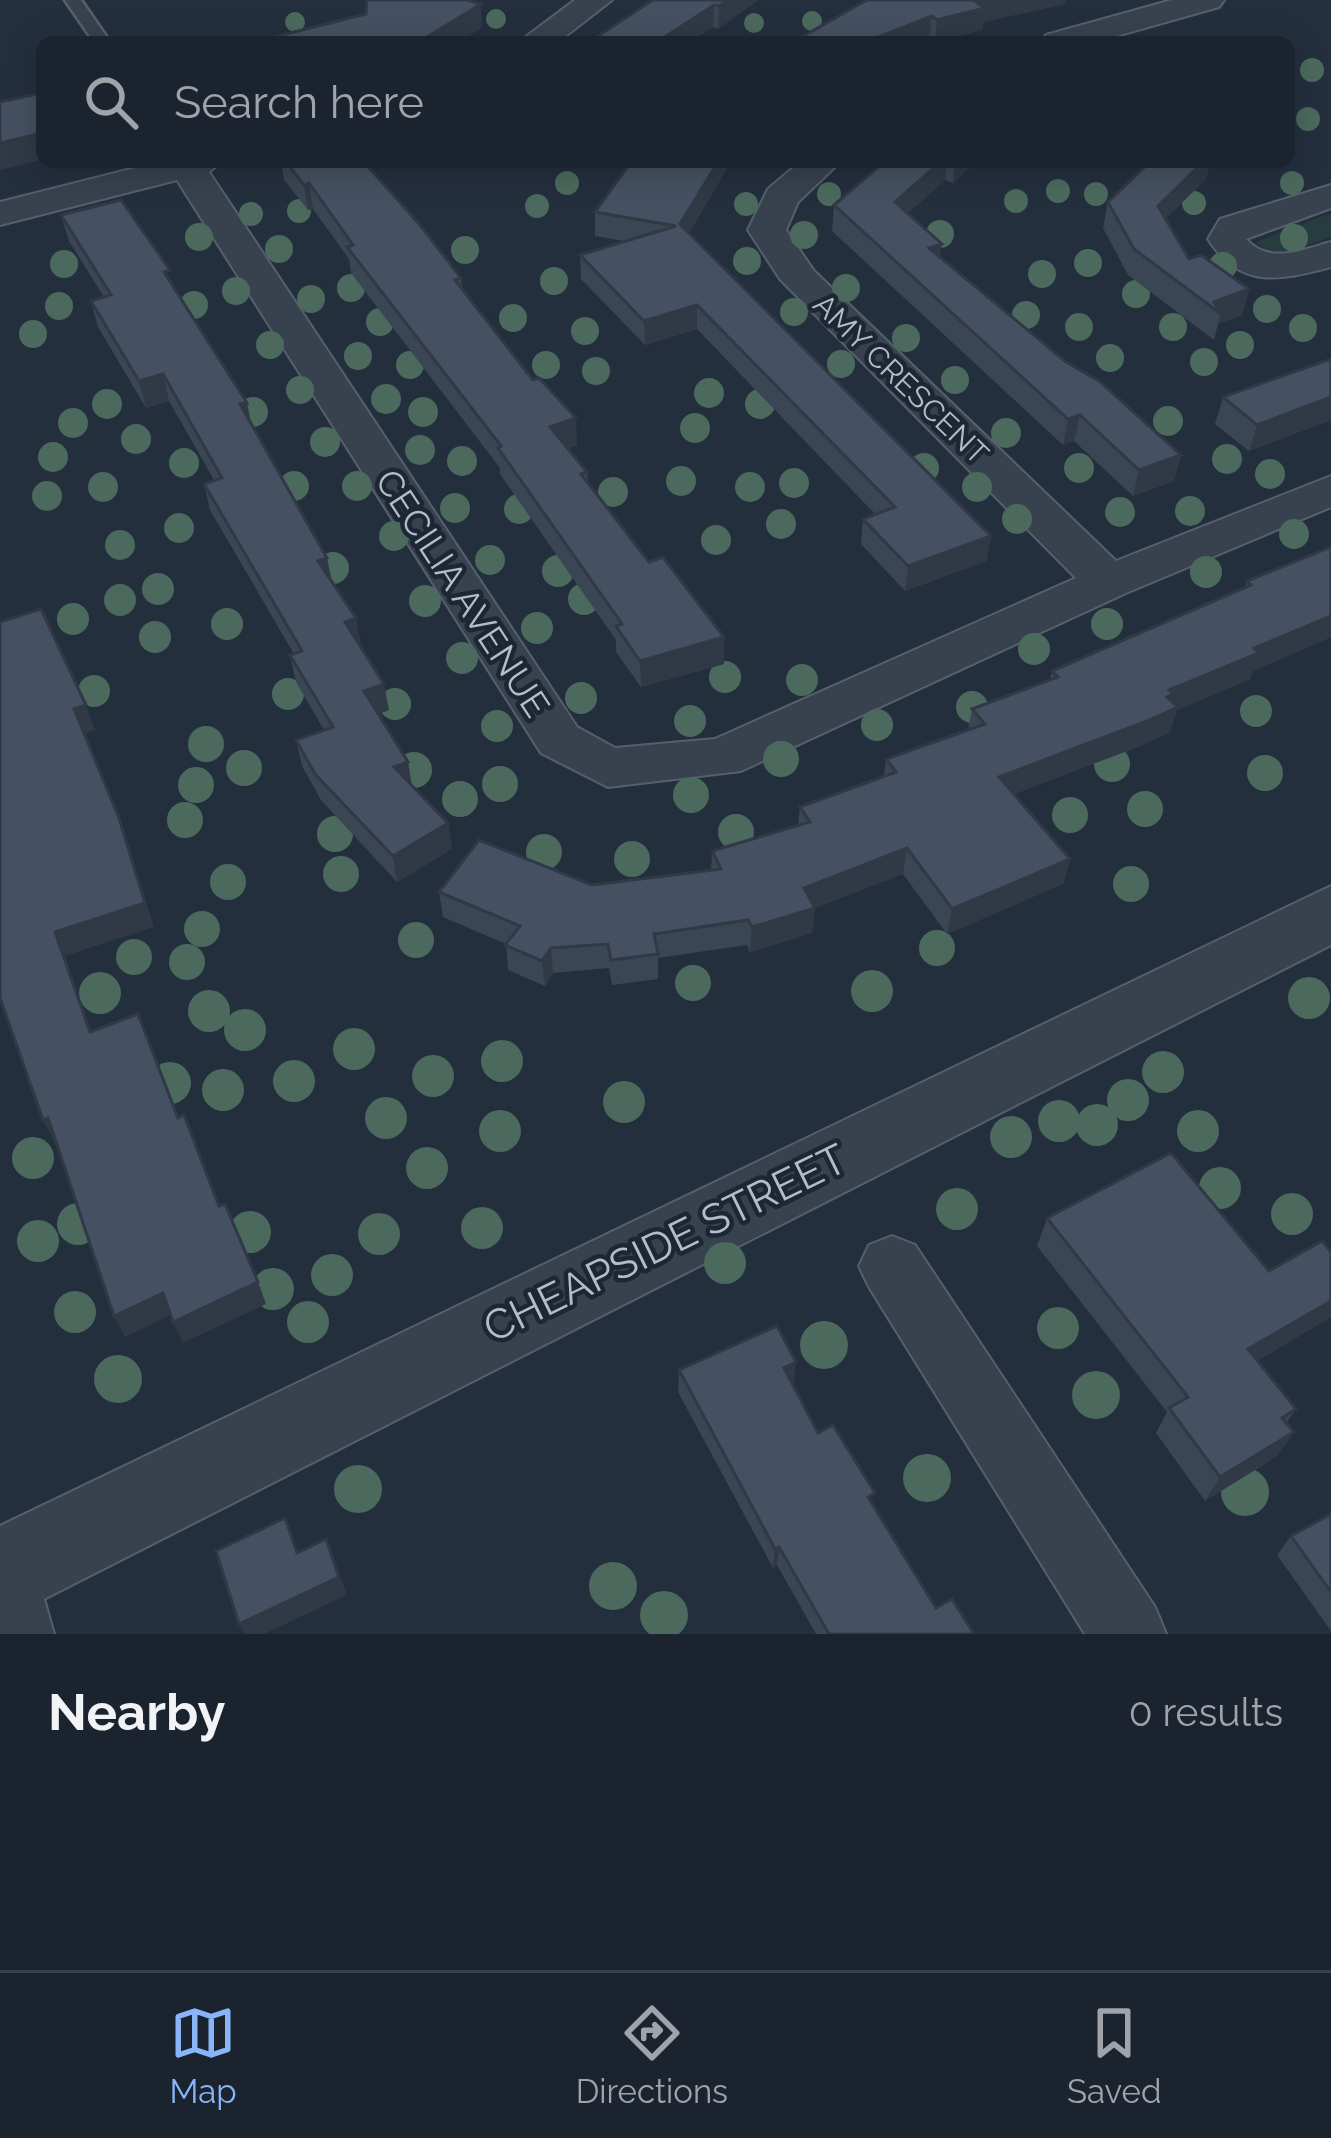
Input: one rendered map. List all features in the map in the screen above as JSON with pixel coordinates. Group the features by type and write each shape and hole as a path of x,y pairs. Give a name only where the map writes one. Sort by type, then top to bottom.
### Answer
{"street":[{"path":"545,36 596,0"},
{"path":"1079,36 1208,0"},
{"path":"0,214 176,168"},
{"name":"CECILIA AVENUE","path":"194,168 559,740 608,768 722,757 1109,582 1331,490"},
{"name":"AMY CRESCENT","path":"816,168 782,197 767,230 800,279 1109,582"},
{"path":"1331,196 1234,227 1227,238 1245,258 1270,268 1331,254"},
{"name":"CHEAPSIDE STREET","path":"0,1573 1331,913"},
{"path":"892,1266 1128,1634"},
{"path":"0,1603 8,1634"}],"lane":[{"path":"73,0 97,36"}],"green space":[{"path":"1331,213 1331,237 1282,252 1256,242"}],"building":[{"path":"367,0 481,4 429,36 278,36 366,14"},
{"path":"653,0 728,0 666,36 598,36"},
{"path":"867,0 985,0 976,2 985,8 937,20 932,16 881,36 804,36"},
{"path":"36,94 36,134 0,143 0,102"},
{"path":"291,168 369,168 461,278 455,280 533,380 539,378 576,418 550,427 587,472 581,474 649,562 663,557 724,637 640,661 616,626 622,624 498,448 501,446 347,247 353,245 309,183 304,185"},
{"path":"627,168 714,168 680,224 991,536 908,566 863,519 895,507 697,305 644,321 580,255 676,226 595,212"},
{"path":"877,168 933,168 895,202 942,244 929,248 1066,362 1099,381 1181,455 1139,470 1080,415 1068,419 834,205"},
{"path":"1144,168 1197,168 1158,206 1189,259 1201,255 1249,289 1214,302 1221,314 1134,249 1108,202"},
{"path":"121,200 170,270 164,272 247,403 240,404 327,558 318,561 356,618 345,622 384,684 364,691 408,762 394,767 448,823 393,856 315,774 296,740 333,727 290,655 302,651 204,484 222,478 163,374 139,381 91,301 111,295 61,215"},
{"path":"1331,359 1331,397 1257,425 1223,397"},
{"path":"1331,547 1331,616 1254,648 1259,653 1169,690 1173,694 1167,697 1178,707 999,777 1070,859 952,909 907,848 804,888 815,908 752,927 748,920 654,934 658,954 611,960 608,944 551,948 542,961 505,945 520,926 439,892 479,840 592,885 721,869 712,851 810,822 800,807 896,772 886,759 985,724 972,709 1058,677 1052,671"},
{"path":"41,609 86,705 74,709 119,818 145,903 55,932 90,1032 138,1014 178,1118 184,1115 219,1206 225,1204 258,1282 173,1322 163,1293 114,1316 48,1118 43,1120 0,998 0,622"},
{"path":"1171,1153 1269,1271 1322,1241 1331,1252 1331,1301 1248,1349 1296,1409 1282,1418 1294,1432 1220,1477 1169,1408 1188,1397 1047,1218"},
{"path":"777,1326 796,1362 784,1368 818,1433 833,1425 875,1493 868,1497 936,1608 952,1599 974,1634 829,1634 779,1547 775,1549 679,1370"},
{"path":"1331,1514 1331,1592 1291,1536"},
{"path":"285,1518 297,1553 326,1539 339,1577 239,1624 216,1551"}]}
